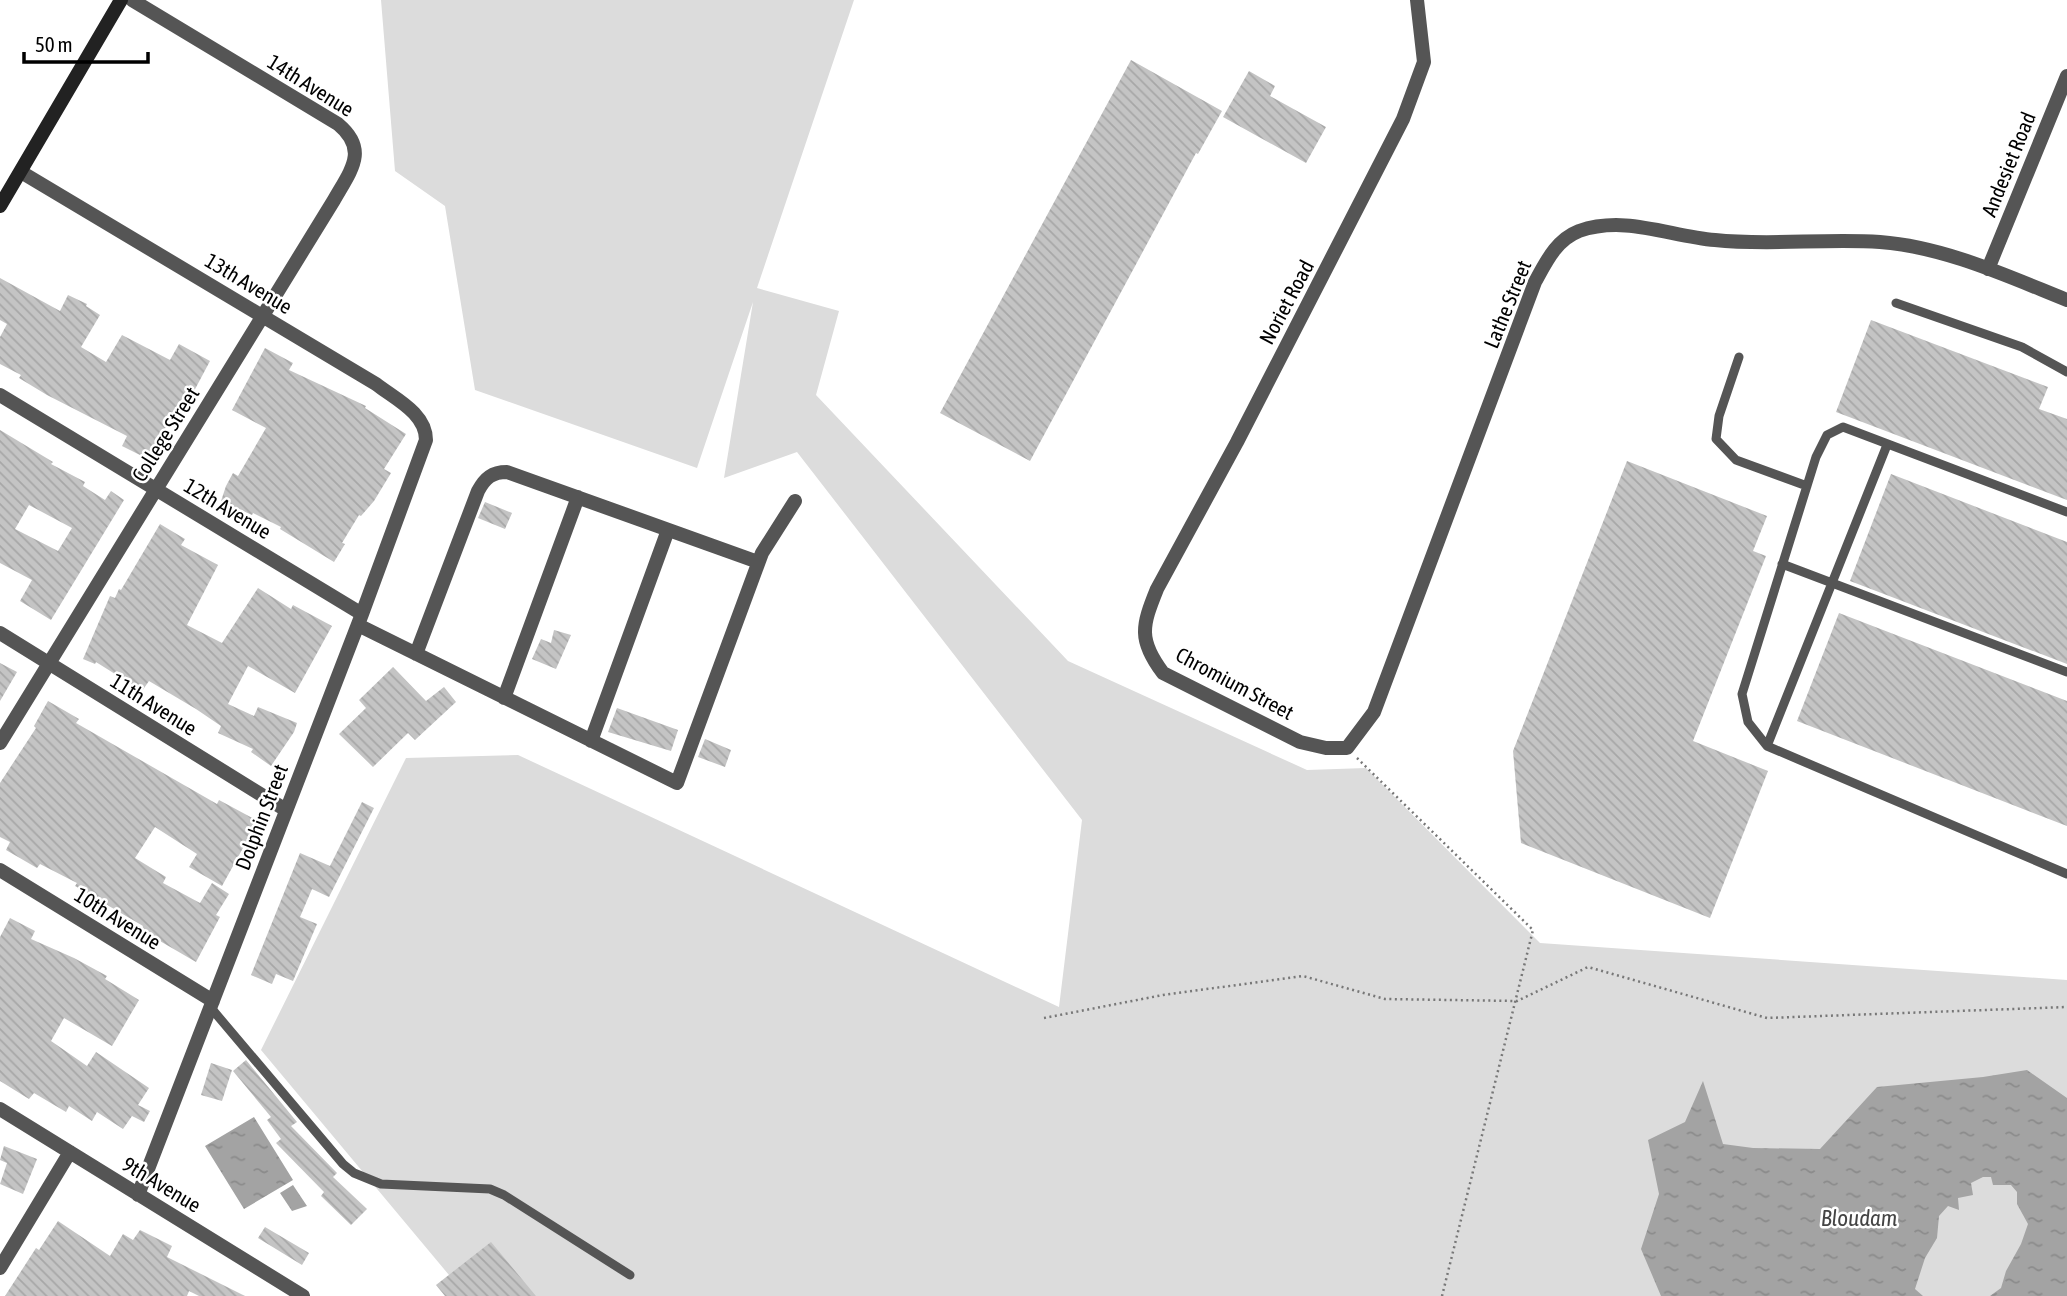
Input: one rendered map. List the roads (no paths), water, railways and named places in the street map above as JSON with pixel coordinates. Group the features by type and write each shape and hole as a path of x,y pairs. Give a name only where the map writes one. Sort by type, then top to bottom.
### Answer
{"main road":[{"path":"0,206 121,0"}],"street":[{"name":"14th Avenue","path":"132,0 338,124 356,144"},
{"name":"Noriet Road","path":"1147,613 1157,589 1243,430 1403,120 1424,62 1416,0"},
{"name":"Andesiet Road","path":"1988,269 2067,76"},
{"name":"College Street","path":"0,743 346,178 356,144"},
{"name":"13th Avenue","path":"21,172 376,384 413,412 425,426 426,440 421,452"},
{"name":"Lathe Street","path":"1347,748 1374,712 1535,282 1549,256 1559,244 1575,233 1598,225 1622,224 1716,240 1882,242 1919,247 1988,269 2067,300"},
{"name":"12th Avenue","path":"0,395 156,489 416,654 677,783 758,562"},
{"name":"Dolphin Street","path":"138,1195 360,619 421,452"},
{"path":"416,654 483,482 498,472 507,472 758,562 795,501"},
{"path":"504,698 578,497"},
{"path":"591,741 668,530"},
{"name":"Chromium Street","path":"1147,613 1144,639 1151,656 1163,673 1300,741 1326,748 1347,748"},
{"name":"11th Avenue","path":"0,634 286,810"},
{"name":"10th Avenue","path":"0,870 212,1004"},
{"name":"9th Avenue","path":"0,1109 303,1296"},
{"path":"0,1268 70,1152"}],"lane":[{"path":"1896,303 2022,347 2067,372"},
{"path":"1740,357 1719,416 1716,439 1736,460 1807,486"},
{"path":"2067,512 1887,446 1843,427 1828,435 1816,457 1742,694 1748,722 1768,746 2067,874"},
{"path":"1768,746 1887,446"},
{"path":"1782,564 2067,672"},
{"path":"212,1004 343,1164 354,1173 381,1184 490,1189 504,1195 630,1275"}],"water":[{"name":"Bloudam","path":"2027,1070 2067,1098 2067,1296 1990,1296 2001,1288 2028,1224 2017,1204 2017,1192 2011,1185 1993,1185 1991,1177 1983,1177 1971,1183 1973,1195 1958,1198 1959,1210 1948,1206 1939,1216 1937,1238 1925,1258 1915,1289 1923,1296 1661,1296 1641,1249 1659,1194 1648,1140 1685,1122 1703,1081 1723,1144 1753,1148 1820,1149 1877,1087"},
{"path":"254,1117 293,1180 244,1209 205,1146"},
{"path":"293,1185 307,1206 292,1211 280,1193"}]}
